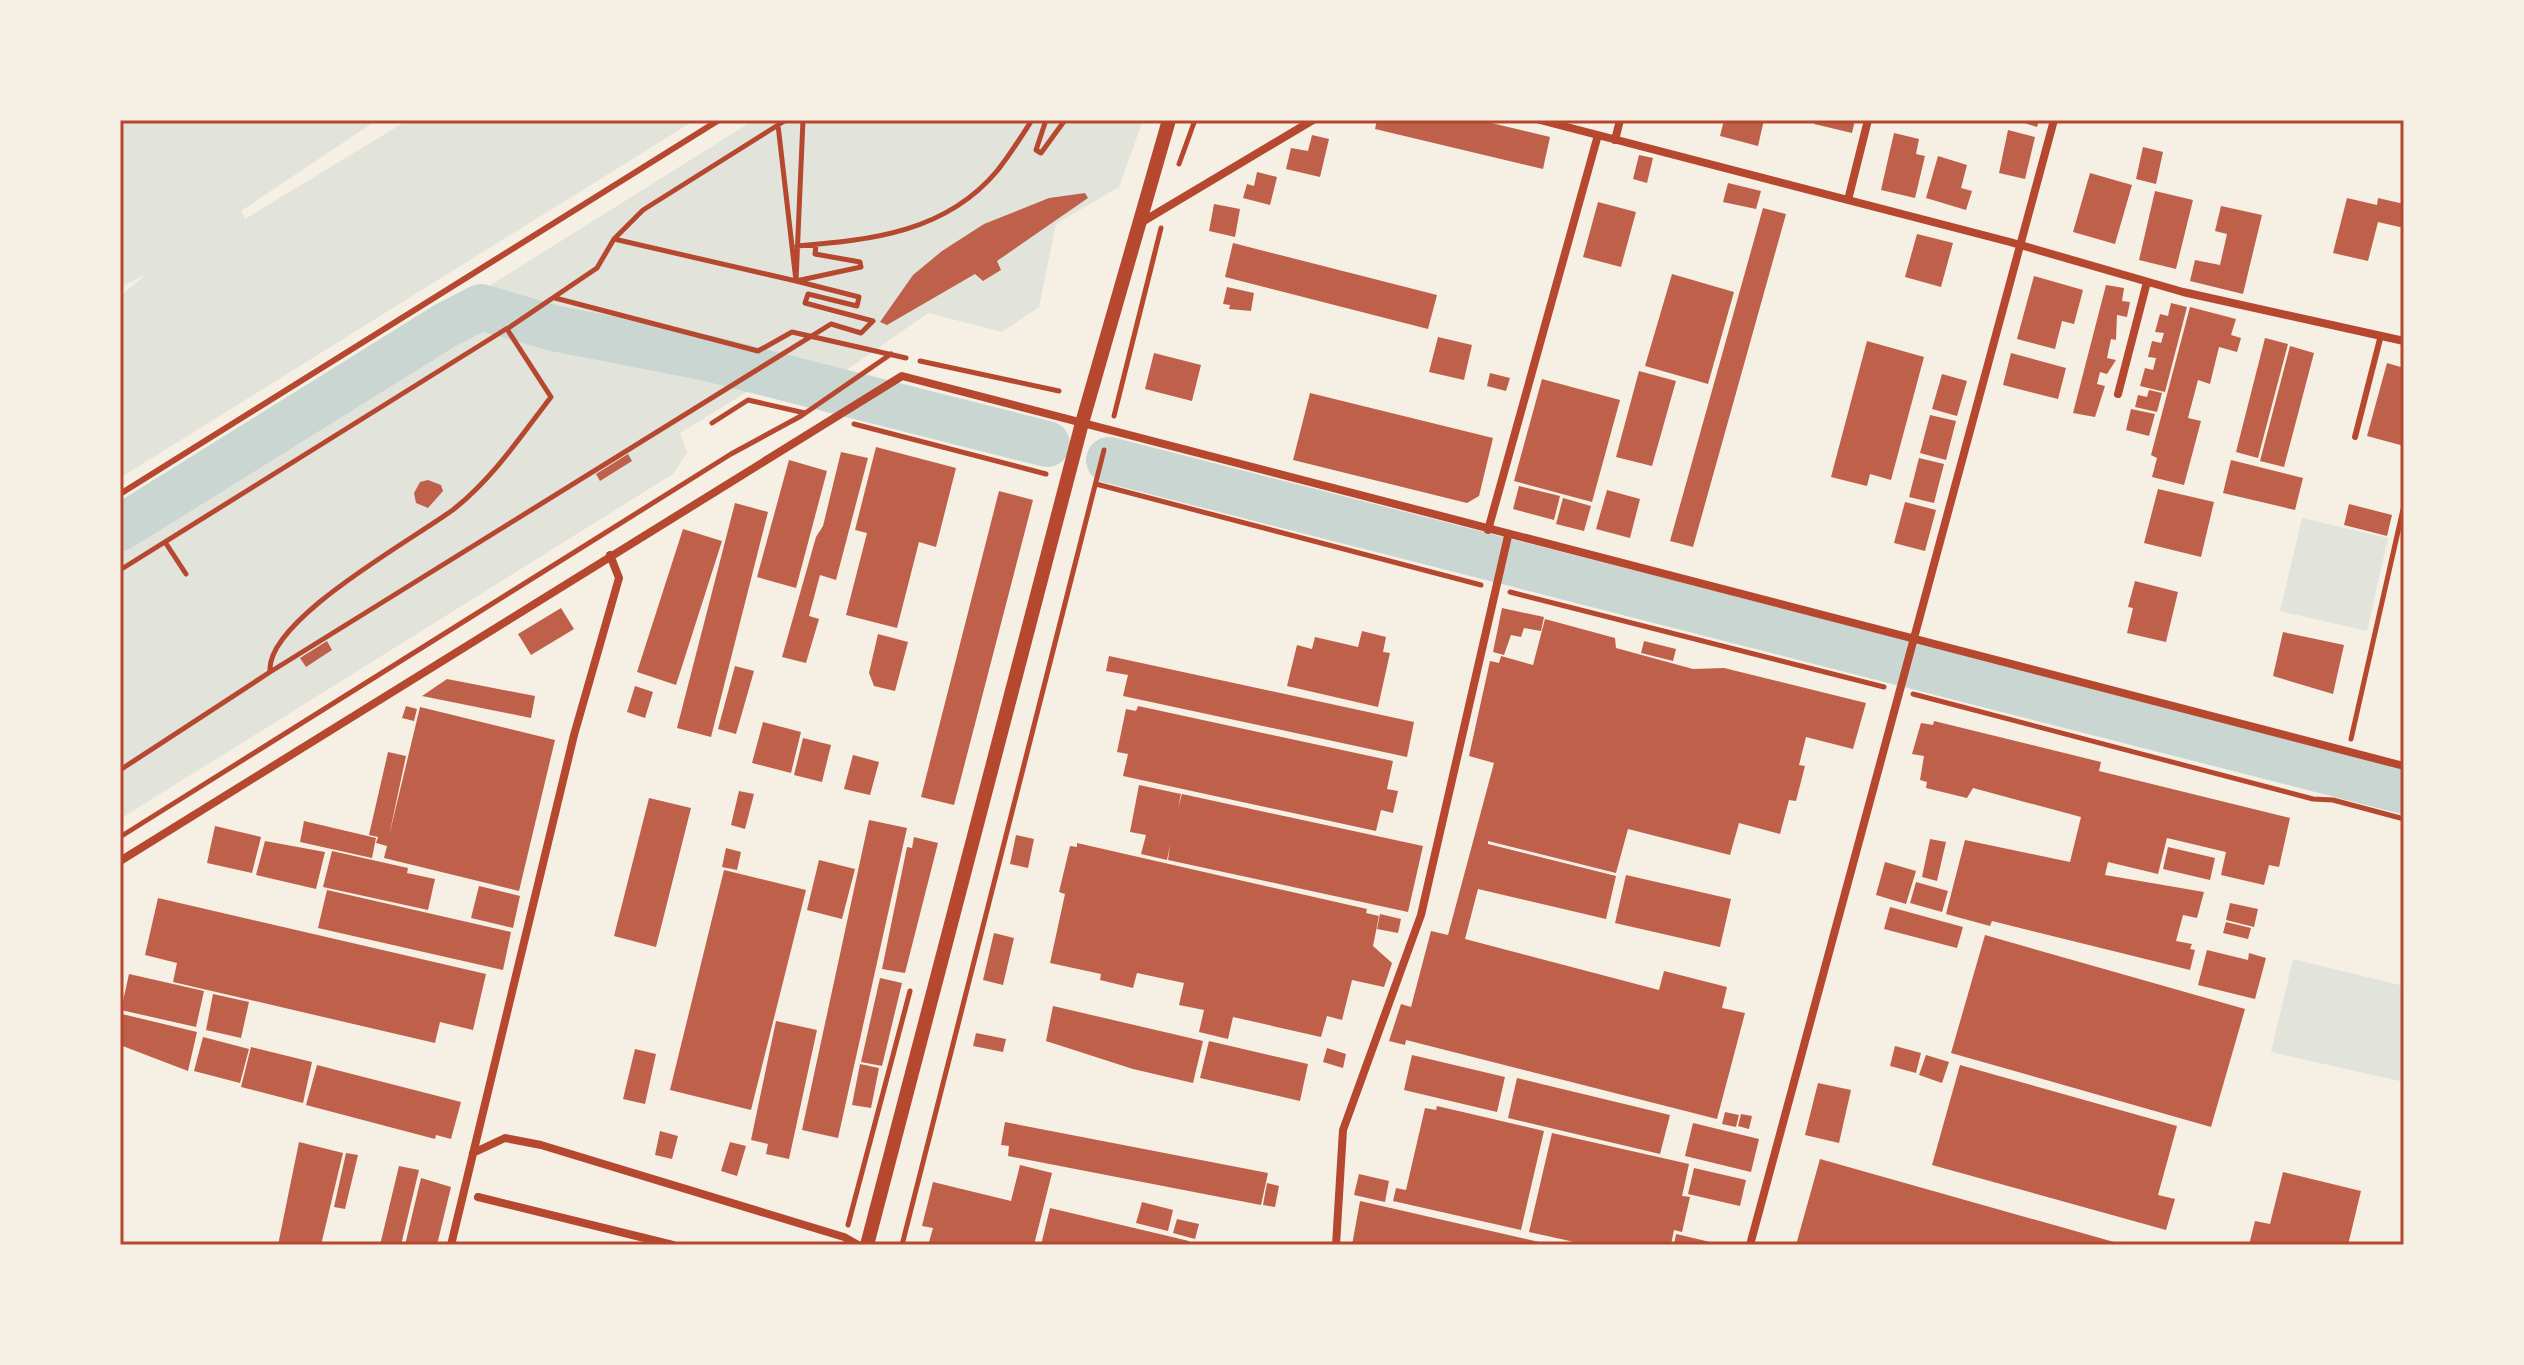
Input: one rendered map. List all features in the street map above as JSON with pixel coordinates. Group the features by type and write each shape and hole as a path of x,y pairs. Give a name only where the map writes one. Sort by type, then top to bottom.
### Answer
{"street":[{"path":"867,1245 1082,423 1136,225 1169,120"},
{"path":"1136,225 1313,120"},
{"path":"1540,120 2147,282 2404,341"},
{"path":"1615,140 1620,120"},
{"path":"1848,200 1868,120"},
{"path":"1750,1245 2054,120"},
{"path":"1488,530 1598,135"},
{"path":"2118,394 2147,282"},
{"path":"120,861 831,417 902,376 1508,536 2404,766"},
{"path":"1336,1245 1343,1130 1421,915 1508,536"},
{"path":"451,1245 574,735 619,578 610,555"},
{"path":"473,1153 505,1138 541,1145 844,1237 858,1245"},
{"path":"478,1197 673,1245"}],"lane":[{"path":"120,494 719,120"},
{"path":"2355,437 2381,335"}],"path":[{"path":"120,570 544,305 597,268 614,239 643,210 786,120"},
{"path":"796,281 803,120"},
{"path":"797,246 897,234 933,221 964,201 997,172 1032,120"},
{"path":"1046,120 1036,150 1041,153 1065,120"},
{"path":"1176,173 1195,120"},
{"path":"778,125 796,281"},
{"path":"1114,416 1167,207"},
{"path":"120,770 270,672 831,324 861,333 873,321 805,303 808,294 857,306 859,297 614,239"},
{"path":"796,281 861,267 860,262 815,254 816,245"},
{"path":"554,298 758,351 792,332 1059,391"},
{"path":"270,672 269,658 287,630 384,553 454,508 495,470 551,397 509,327"},
{"path":"120,837 731,454 805,413 891,354"},
{"path":"712,423 748,400 831,417 1046,474"},
{"path":"902,1245 1104,450"},
{"path":"1096,484 1901,689 2313,799 2333,800 2404,819"},
{"path":"2348,752 2404,505"},
{"path":"165,542 186,574"}],"shaded area":[{"path":"120,120 377,120 241,211 245,219 408,120 695,120 120,478 120,296 147,274 120,287"},
{"path":"754,120 1143,120 1119,187 1056,224 1039,307 1002,332 928,313 838,376 796,399 750,390 680,433 687,453 673,474 120,819 120,525 475,295"},
{"path":"2302,518 2388,538 2367,631 2280,611"},
{"path":"2293,959 2404,986 2404,1082 2271,1052"}],"building":[{"path":"1377,120 1479,120 1550,137 1543,169 1375,129"},
{"path":"1724,120 1764,120 1758,146 1720,136"},
{"path":"1815,120 1855,120 1852,133 1814,124"},
{"path":"2014,120 2039,120 2037,127"},
{"path":"2008,130 2035,137 2025,179 1999,173"},
{"path":"1894,133 1919,139 1916,154 1925,156 1915,198 1881,190"},
{"path":"1312,135 1329,139 1320,177 1286,169 1291,148 1308,151"},
{"path":"2143,147 2163,152 2156,184 2136,179"},
{"path":"1639,155 1653,158 1647,183 1633,179"},
{"path":"1938,156 1967,165 1961,188 1972,191 1966,210 1926,198"},
{"path":"1257,172 1277,177 1270,205 1243,198 1247,184 1254,186"},
{"path":"2090,173 2132,185 2115,244 2073,232"},
{"path":"1728,183 1761,191 1756,209 1723,202"},
{"path":"2155,191 2193,200 2176,269 2139,260"},
{"path":"1085,193 1088,198 997,261 1001,270 983,281 975,274 887,325 880,322 913,275 942,251 984,224 1049,198"},
{"path":"2347,198 2377,205 2378,198 2404,204 2404,228 2378,222 2368,261 2333,253"},
{"path":"1598,202 1636,212 1621,267 1583,257"},
{"path":"1214,204 1240,209 1235,237 1209,231"},
{"path":"2221,206 2262,215 2243,294 2190,281 2195,260 2220,265 2227,234 2215,231"},
{"path":"1763,208 1786,214 1693,547 1670,541"},
{"path":"1917,234 1953,243 1941,287 1905,277"},
{"path":"1233,243 1437,295 1428,329 1225,277"},
{"path":"1672,274 1734,292 1708,384 1645,366"},
{"path":"2034,276 2083,290 2074,324 2062,321 2055,349 2017,339"},
{"path":"2106,285 2124,288 2122,301 2130,302 2127,317 2117,315 2116,340 2111,339 2107,358 2116,360 2107,374 2100,372 2097,384 2105,386 2095,417 2073,413"},
{"path":"1227,287 1254,293 1251,311 1229,309 1230,305 1223,304"},
{"path":"2171,303 2187,307 2165,392 2140,386 2145,368 2153,370 2156,358 2148,357 2152,341 2161,343 2164,333 2155,332 2160,314 2168,316"},
{"path":"2190,307 2236,319 2231,335 2241,338 2237,352 2219,347 2210,384 2198,380 2188,418 2201,421 2184,485 2152,477 2157,458 2151,455"},
{"path":"1438,337 1472,345 1464,380 1429,372"},
{"path":"2265,338 2288,344 2258,458 2236,452"},
{"path":"1867,341 1924,357 1891,480 1870,474 1867,486 1831,477"},
{"path":"2290,346 2314,353 2284,467 2260,461"},
{"path":"1154,353 1201,365 1192,401 1145,389"},
{"path":"2011,353 2066,368 2058,399 2003,385"},
{"path":"2387,363 2404,368 2404,446 2367,436"},
{"path":"1639,371 1676,381 1652,466 1616,457"},
{"path":"1490,373 1510,378 1506,391 1487,386"},
{"path":"1942,374 1967,381 1957,416 1932,409"},
{"path":"1542,379 1620,400 1592,502 1514,481"},
{"path":"2149,390 2162,393 2157,412 2135,407 2138,395 2147,397"},
{"path":"1310,393 1493,438 1479,496 1467,503 1293,460"},
{"path":"2131,409 2155,414 2149,436 2126,430"},
{"path":"1930,415 1956,421 1946,460 1920,453"},
{"path":"876,447 956,468 936,547 919,542 897,628 846,615 867,533 855,530"},
{"path":"841,452 868,458 836,580 820,575 809,616 819,619 806,663 782,657 816,537 823,526"},
{"path":"628,454 632,461 600,481 596,474"},
{"path":"1919,458 1944,464 1934,503 1909,497"},
{"path":"789,460 827,471 796,588 757,577"},
{"path":"2231,460 2303,478 2295,510 2223,493"},
{"path":"428,480 441,485 443,491 428,508 416,503 414,493 420,482"},
{"path":"1519,486 1560,496 1554,520 1513,509"},
{"path":"2158,489 2214,502 2201,557 2144,543"},
{"path":"1607,490 1640,499 1630,538 1596,529"},
{"path":"999,491 1033,500 954,805 921,797"},
{"path":"1563,498 1591,506 1584,531 1556,524"},
{"path":"1905,502 1936,510 1925,551 1894,543"},
{"path":"735,503 768,512 711,737 677,728"},
{"path":"2349,504 2392,515 2387,536 2344,525"},
{"path":"683,529 722,541 676,685 637,672"},
{"path":"2135,581 2178,592 2166,642 2127,633 2133,608 2128,607"},
{"path":"561,608 574,629 531,655 518,634"},
{"path":"1502,608 1544,617 1541,631 1524,628 1521,637 1511,635 1504,655 1493,652"},
{"path":"1545,619 1615,638 1616,648 1693,669 1724,668 1866,703 1853,749 1806,737 1799,765 1805,766 1796,801 1789,800 1780,834 1739,823 1730,855 1628,829 1616,873 1488,841 1488,844 1616,876 1606,919 1478,889 1465,939 1659,990 1664,971 1727,987 1722,1008 1745,1013 1717,1119 1406,1040 1405,1045 1389,1041 1401,1004 1411,1007 1431,931 1448,935 1494,763 1469,756 1490,661 1499,663 1501,656 1533,665"},
{"path":"1362,631 1386,637 1383,652 1390,653 1378,707 1287,686 1297,645 1312,649 1315,637 1358,647"},
{"path":"2283,632 2344,645 2333,694 2273,676"},
{"path":"878,634 908,642 895,691 874,686 869,673"},
{"path":"327,641 332,650 306,667 300,658"},
{"path":"1644,641 1676,649 1673,661 1641,653"},
{"path":"1109,656 1414,722 1407,757 1123,696 1128,675 1106,671"},
{"path":"735,666 754,671 736,734 718,729"},
{"path":"447,679 535,696 531,718 422,696"},
{"path":"635,686 653,692 645,718 627,712"},
{"path":"406,706 417,709 414,721 402,718"},
{"path":"1138,706 1393,761 1387,789 1398,791 1393,813 1381,810 1376,831 1123,776 1128,754 1117,752 1126,709 1136,711"},
{"path":"420,707 555,740 519,891 384,858 387,846 376,843 378,837 369,835 388,752 406,756 389,836"},
{"path":"1934,721 2101,762 2099,771 2290,818 2279,867 2269,865 2264,885 2221,875 2226,852 2167,838 2158,874 2108,862 2105,875 2204,892 2197,918 2183,915 2176,941 2192,944 2190,949 2195,950 2190,970 1992,921 1990,926 1946,914 1965,840 2070,862 2081,817 1973,788 1967,798 1926,788 1927,782 1920,780 1924,756 1912,754 1921,723 1933,725"},
{"path":"763,722 801,732 791,773 752,763"},
{"path":"803,738 831,745 822,782 794,775"},
{"path":"853,755 879,762 870,795 844,789"},
{"path":"1139,785 1181,794 1178,808 1182,794 1423,846 1408,912 1168,860 1170,845 1167,860 1141,854 1146,835 1130,832"},
{"path":"739,791 754,794 745,829 731,825"},
{"path":"649,798 691,808 656,947 614,936"},
{"path":"869,820 907,828 838,1138 802,1130"},
{"path":"304,821 376,838 372,858 300,842"},
{"path":"215,826 261,837 252,873 207,863"},
{"path":"1016,835 1034,839 1028,868 1010,864"},
{"path":"914,837 938,843 905,973 882,969 907,847 912,848"},
{"path":"1930,839 1946,842 1937,881 1922,877"},
{"path":"265,841 325,852 316,889 256,875"},
{"path":"1077,843 1367,909 1366,913 1379,916 1373,946 1392,963 1384,987 1352,980 1342,1020 1327,1016 1321,1037 1233,1017 1228,1039 1199,1032 1204,1010 1179,1005 1184,983 1137,973 1133,988 1100,980 1101,974 1050,963 1065,894 1059,892 1070,846 1077,847"},
{"path":"2168,847 2215,858 2210,880 2163,869"},
{"path":"726,848 741,852 737,870 722,867"},
{"path":"332,851 408,868 407,873 435,879 428,910 323,887"},
{"path":"819,860 855,869 842,919 807,910"},
{"path":"1885,862 1916,871 1906,904 1876,895"},
{"path":"724,870 806,890 751,1110 670,1090"},
{"path":"1626,875 1731,899 1720,947 1615,923"},
{"path":"1916,882 1948,891 1942,912 1910,903"},
{"path":"479,886 520,896 513,928 471,918"},
{"path":"327,890 511,932 503,970 318,928"},
{"path":"158,898 486,974 473,1030 440,1022 435,1043 173,982 177,963 145,955"},
{"path":"2230,903 2258,909 2254,927 2226,920"},
{"path":"1890,907 1963,927 1957,948 1884,929"},
{"path":"1380,914 1401,919 1398,933 1377,929"},
{"path":"2226,922 2251,928 2248,939 2223,933"},
{"path":"994,933 1014,938 1003,985 983,980"},
{"path":"1985,935 2245,1009 2211,1127 1951,1053"},
{"path":"2207,950 2248,960 2249,953 2266,958 2255,999 2198,985"},
{"path":"129,974 204,991 196,1027 121,1010"},
{"path":"880,978 902,983 882,1066 861,1062"},
{"path":"213,994 249,1002 241,1038 206,1030"},
{"path":"1053,1006 1203,1041 1193,1083 1133,1069 1046,1041"},
{"path":"122,1014 197,1032 188,1071 120,1045"},
{"path":"776,1021 817,1030 789,1159 766,1154 768,1144 751,1140"},
{"path":"976,1033 1006,1039 1003,1052 973,1046"},
{"path":"203,1037 249,1049 240,1083 194,1071"},
{"path":"1209,1041 1308,1064 1300,1101 1200,1078"},
{"path":"1895,1046 1921,1053 1916,1073 1890,1066"},
{"path":"251,1047 312,1062 303,1103 241,1087"},
{"path":"1327,1048 1346,1054 1343,1068 1323,1062"},
{"path":"635,1049 656,1054 645,1104 623,1099"},
{"path":"1412,1055 1505,1077 1497,1112 1404,1090"},
{"path":"1926,1055 1949,1062 1942,1083 1919,1075"},
{"path":"860,1064 879,1068 871,1108 852,1105"},
{"path":"317,1065 461,1102 451,1139 436,1135 435,1139 306,1105"},
{"path":"1960,1065 2177,1126 2158,1195 2175,1199 2166,1230 1932,1165"},
{"path":"1517,1078 1670,1115 1660,1154 1508,1118"},
{"path":"1818,1083 1851,1090 1839,1143 1805,1135"},
{"path":"1437,1106 1544,1131 1521,1230 1393,1201 1396,1188 1406,1190 1425,1108 1436,1110"},
{"path":"1725,1112 1739,1115 1736,1127 1722,1124"},
{"path":"1741,1114 1752,1116 1749,1129 1738,1126"},
{"path":"1005,1122 1268,1173 1261,1205 1008,1156 1009,1146 1001,1145"},
{"path":"1693,1123 1759,1139 1751,1172 1685,1156"},
{"path":"660,1131 678,1136 672,1159 655,1155"},
{"path":"1552,1133 1689,1164 1682,1196 1690,1197 1682,1232 1674,1230 1671,1245 1588,1245 1529,1232"},
{"path":"299,1142 343,1153 321,1245 278,1245"},
{"path":"730,1142 746,1146 737,1176 721,1171"},
{"path":"346,1153 358,1155 345,1209 334,1207"},
{"path":"1820,1159 2121,1244 1796,1245"},
{"path":"1020,1165 1052,1173 1034,1245 943,1245 929,1242 933,1228 922,1226 933,1182 1011,1201"},
{"path":"399,1166 419,1170 401,1245 380,1245"},
{"path":"1694,1168 1746,1180 1740,1206 1688,1194"},
{"path":"2283,1172 2361,1191 2348,1245 2249,1245 2255,1221 2270,1224"},
{"path":"1359,1174 1389,1181 1385,1202 1354,1195"},
{"path":"421,1178 451,1187 437,1245 405,1245"},
{"path":"1267,1183 1279,1186 1275,1207 1263,1205"},
{"path":"1360,1201 1548,1244 1548,1245 1352,1245"},
{"path":"1142,1202 1173,1210 1168,1231 1136,1223"},
{"path":"1050,1208 1189,1241 1188,1245 1041,1245"},
{"path":"1177,1219 1199,1224 1195,1239 1173,1233"},
{"path":"1676,1234 1719,1244 1719,1245 1674,1245"}],"waterway":[{"path":"120,528 446,325 481,307 553,328 707,358 1047,444"},
{"path":"1109,460 2404,791"}]}
